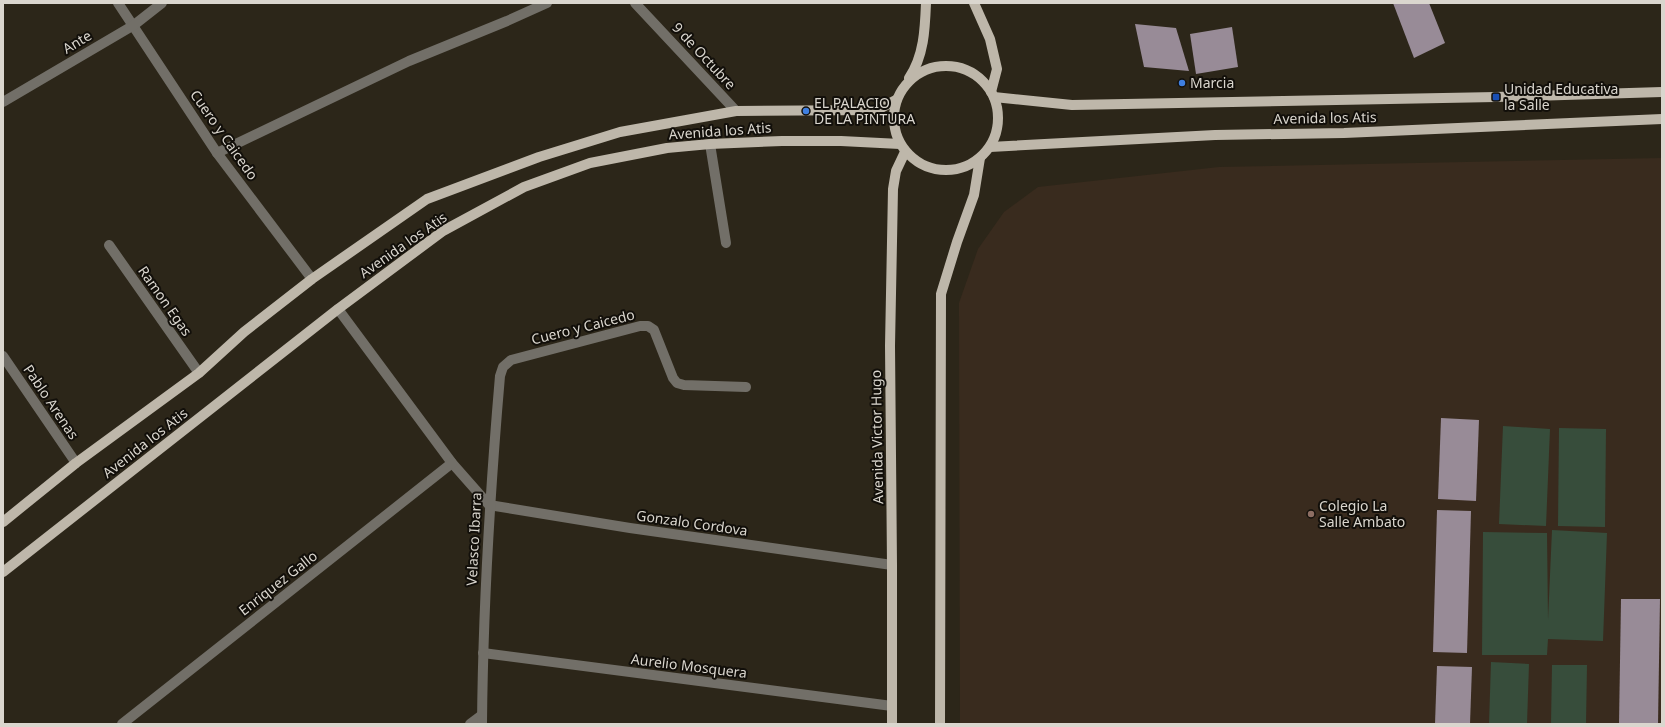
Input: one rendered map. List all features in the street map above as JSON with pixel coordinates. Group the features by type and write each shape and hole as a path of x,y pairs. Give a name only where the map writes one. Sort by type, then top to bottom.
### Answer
{"main road":[{"path":"903,87 916,74 932,67 949,65 966,69 981,79 993,95 998,114 997,132 990,147 980,158 965,167 949,171 932,169 917,163 902,148 894,123 896,100 903,87 916,68 925,34 926,3"},
{"path":"974,3 990,39 997,69 993,95"},
{"name":"Avenida los Atis","path":"993,95 1072,105 1662,92"},
{"name":"Avenida los Atis","path":"3,522 76,463 199,373 244,332 312,279 427,199 539,157 620,132 736,110 877,110 896,100"},
{"name":"Avenida los Atis","path":"990,147 1215,135 1344,133 1662,119"},
{"name":"Avenida los Atis","path":"3,572 338,309 443,231 524,187 590,163 667,148 710,144 782,141 841,141 902,148"},
{"name":"Avenida Victor Hugo","path":"892,724 890,346 893,189 902,148"},
{"path":"940,724 941,294 957,242 974,195 980,158"}],"street":[{"name":"Cuero y Caicedo","path":"118,3 134,25 217,153 312,279"},
{"name":"Ante","path":"3,102 134,25 162,3"},
{"path":"217,153 409,61 547,3"},
{"name":"9 de Octubre","path":"635,3 736,110"},
{"path":"710,144 726,243"},
{"name":"Ramon Egas","path":"109,245 199,373"},
{"path":"338,309 452,463 489,505"},
{"name":"Cuero y Caicedo","path":"511,360 640,326 648,326 654,330 673,378 677,383 684,386 746,387"},
{"name":"Pablo Arenas","path":"3,356 76,463"},
{"name":"Velasco Ibarra","path":"482,719 489,505 500,376 503,367 511,360"},
{"name":"Enriquez Gallo","path":"122,724 452,463"},
{"name":"Gonzalo Cordova","path":"489,505 630,528 892,565"},
{"name":"Aurelio Mosquera","path":"483,653 892,706"},
{"path":"470,724 482,719"}],"shaded area":[{"name":"Colegio La Salle Ambato","path":"1662,158 1662,724 960,724 959,303 978,249 1004,212 1038,187 1219,167"}],"green space":[{"path":"1503,426 1550,429 1546,526 1499,524"},
{"path":"1559,428 1606,429 1605,527 1558,526"},
{"path":"1552,530 1607,533 1603,641 1548,639 1547,655 1482,655 1483,532 1547,533 1548,620"},
{"path":"1491,662 1529,664 1527,724 1489,724"},
{"path":"1552,665 1587,665 1586,724 1551,724"}],"building":[{"path":"1393,3 1429,3 1445,43 1414,58"},
{"path":"1135,24 1176,28 1189,71 1144,67"},
{"path":"1232,27 1238,67 1196,74 1190,34"},
{"path":"1441,418 1479,420 1476,501 1438,499"},
{"path":"1437,510 1471,511 1467,653 1433,652"},
{"path":"1621,599 1660,599 1658,724 1619,724"},
{"path":"1437,666 1472,667 1470,724 1435,724"}],"place":[{"name":"Marcia","path":"1182,83"},
{"name":"Unidad Educativa la Salle","path":"1496,97"},
{"name":"EL PALACIO DE LA PINTURA","path":"806,111"},
{"name":"Colegio La Salle Ambato","path":"1311,514"}]}
